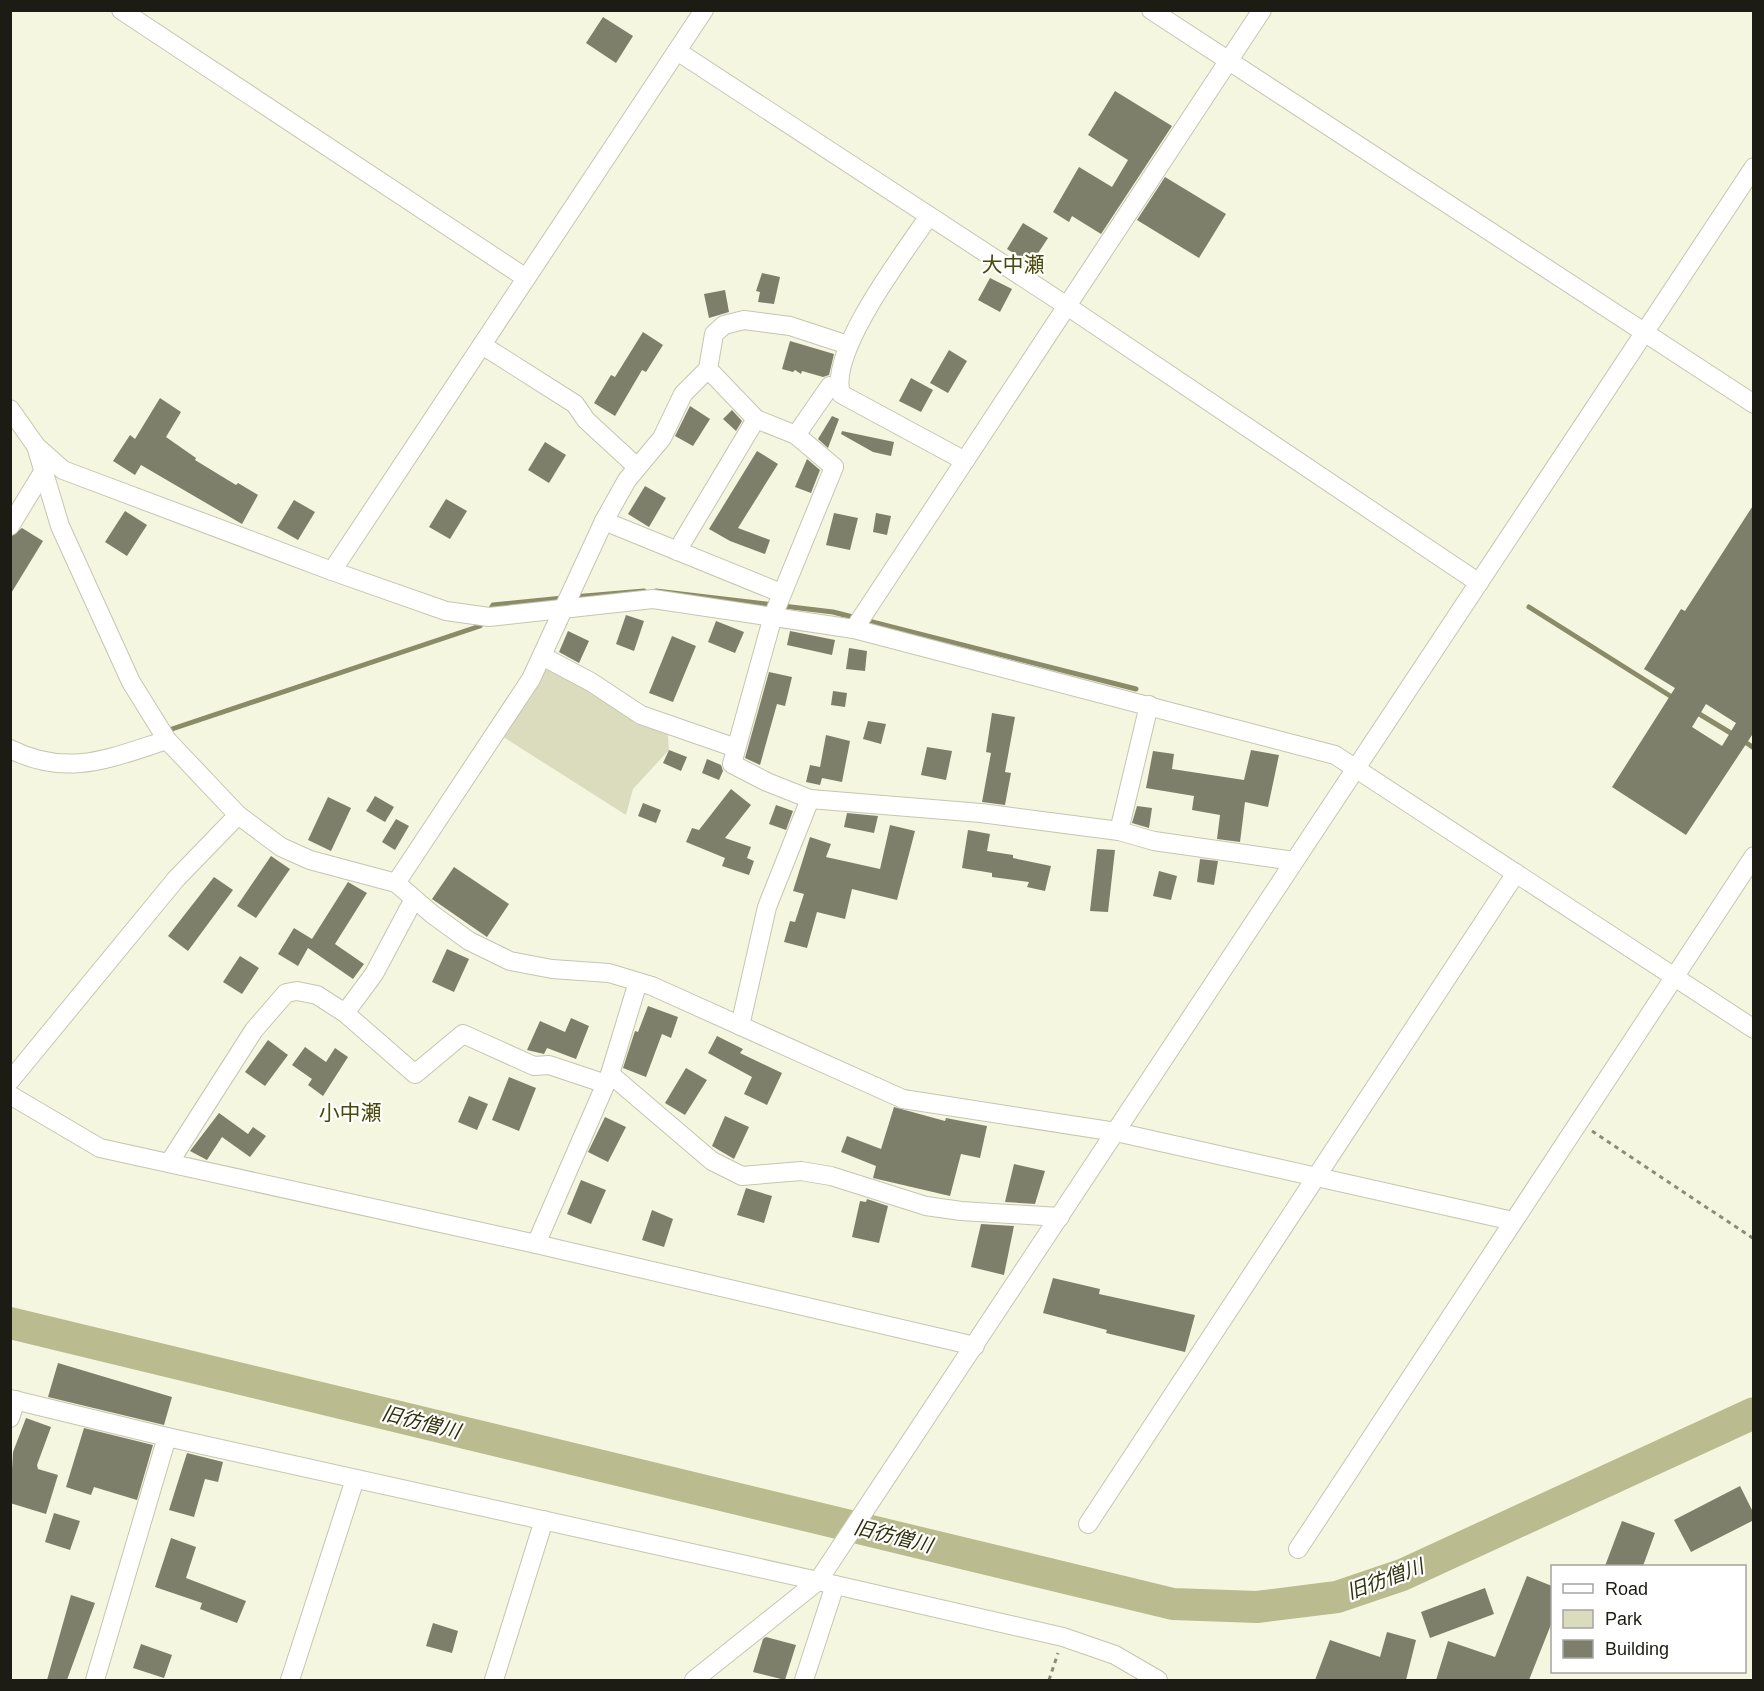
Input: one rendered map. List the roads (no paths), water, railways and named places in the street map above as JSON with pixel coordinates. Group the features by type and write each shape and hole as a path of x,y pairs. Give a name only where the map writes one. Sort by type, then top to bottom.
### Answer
{"street":[{"path":"121,10 526,278"},
{"path":"332,571 704,10"},
{"path":"1151,10 1754,404"},
{"path":"854,629 1262,10"},
{"path":"676,51 1067,306 1479,583"},
{"path":"804,1680 826,1583 975,1346 1754,167"},
{"path":"929,216 875,297 848,345 839,386 841,394 964,461"},
{"path":"396,883 531,679 604,521 627,480 662,438 683,394 708,369 714,334 724,325 744,320 790,326 848,345"},
{"path":"482,345 575,404 586,420 638,467"},
{"path":"708,369 756,419 796,435 834,467 772,616 732,764 810,799 981,813 1119,831 1154,841 1294,861"},
{"path":"796,435 830,386 839,386"},
{"path":"10,409 36,446 63,470 332,571 447,611 489,617 653,599 854,629 1335,755 1754,1029"},
{"path":"677,551 756,419"},
{"path":"36,446 60,526 131,682 167,740 238,815 281,847 310,860 396,883 470,941 510,961 552,969 609,974 638,982 903,1099 1116,1132 1514,1221"},
{"path":"10,526 43,472"},
{"path":"604,521 781,592"},
{"path":"542,656 591,682 641,715 736,748"},
{"path":"1119,831 1149,705"},
{"path":"10,749 48,762 93,763 167,740"},
{"path":"740,1026 767,907 810,799"},
{"path":"10,1081 176,879 238,815"},
{"path":"1298,1550 1754,856"},
{"path":"1088,1524 1516,873"},
{"path":"345,1013 374,974 414,899"},
{"path":"536,1244 608,1079 638,982"},
{"path":"168,1163 255,1030 286,993 297,991 317,995 345,1013 415,1074 463,1034 534,1066 549,1065 608,1079 712,1161 742,1176 801,1171 831,1176 926,1206 961,1211 1060,1217"},
{"path":"10,1095 100,1148 536,1244 975,1346"},
{"path":"10,1418 13,1399 167,1437 1063,1637 1115,1655 1158,1680"},
{"path":"95,1680 167,1437"},
{"path":"290,1680 355,1479"},
{"path":"494,1680 544,1520"},
{"path":"694,1680 826,1583"}],"waterway":[{"path":"573,597 644,591"},
{"path":"656,591 833,612 1136,689"},
{"path":"166,731 480,626 493,605 563,598"},
{"path":"1529,607 1675,699"},
{"path":"1696,712 1734,735"},
{"path":"1742,740 1754,748"},
{"name":"旧彷僧川","path":"10,1323 1173,1604 1257,1607 1337,1597 1402,1575 1754,1413"}],"district":[{"name":"大中瀬","path":"1013,265"},
{"name":"小中瀬","path":"350,1113"}]}
